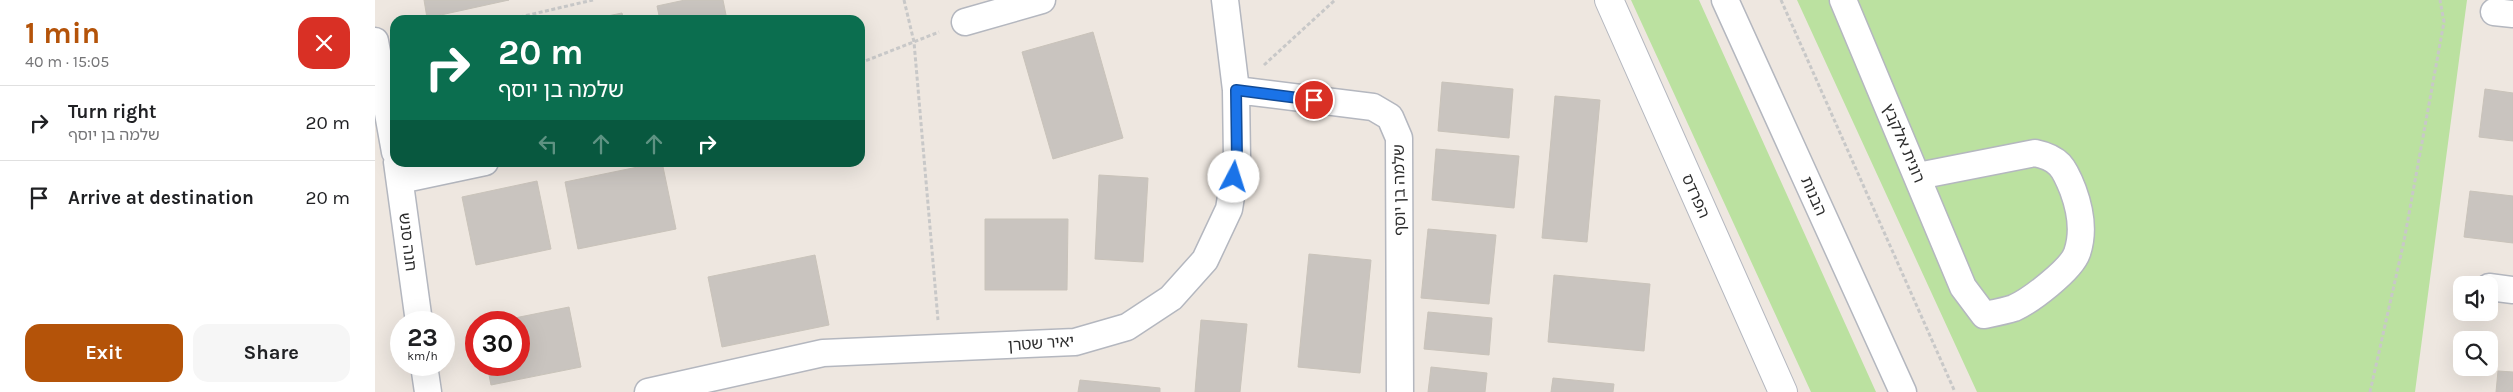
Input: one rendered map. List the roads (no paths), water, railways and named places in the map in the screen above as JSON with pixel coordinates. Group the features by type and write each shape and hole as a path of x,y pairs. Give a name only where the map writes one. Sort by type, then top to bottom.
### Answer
{"street":[{"path":"965,22 1043,0"},
{"name":"יאיר שטרן","path":"648,392 823,353 1075,342 1127,326 1171,298 1205,260 1229,209 1237,160 1236,90 1225,0"},
{"name":"הפרדס","path":"1609,0 1783,392"},
{"name":"הבנות","path":"1725,0 1903,392"},
{"name":"רונית אלקבץ","path":"1843,0 1963,287 1984,315 2015,308 2052,283 2077,254 2081,222 2065,170 2049,156 2035,153 1918,176"},
{"path":"375,41 390,124"},
{"name":"שלמה בן יוסף","path":"1236,90 1373,107 1390,117 1399,138 1400,392"},
{"path":"399,171 437,167"},
{"name":"חנה סנש","path":"399,171 418,311"},
{"path":"2498,288 2513,290"},
{"path":"426,376 428,392"}]}
